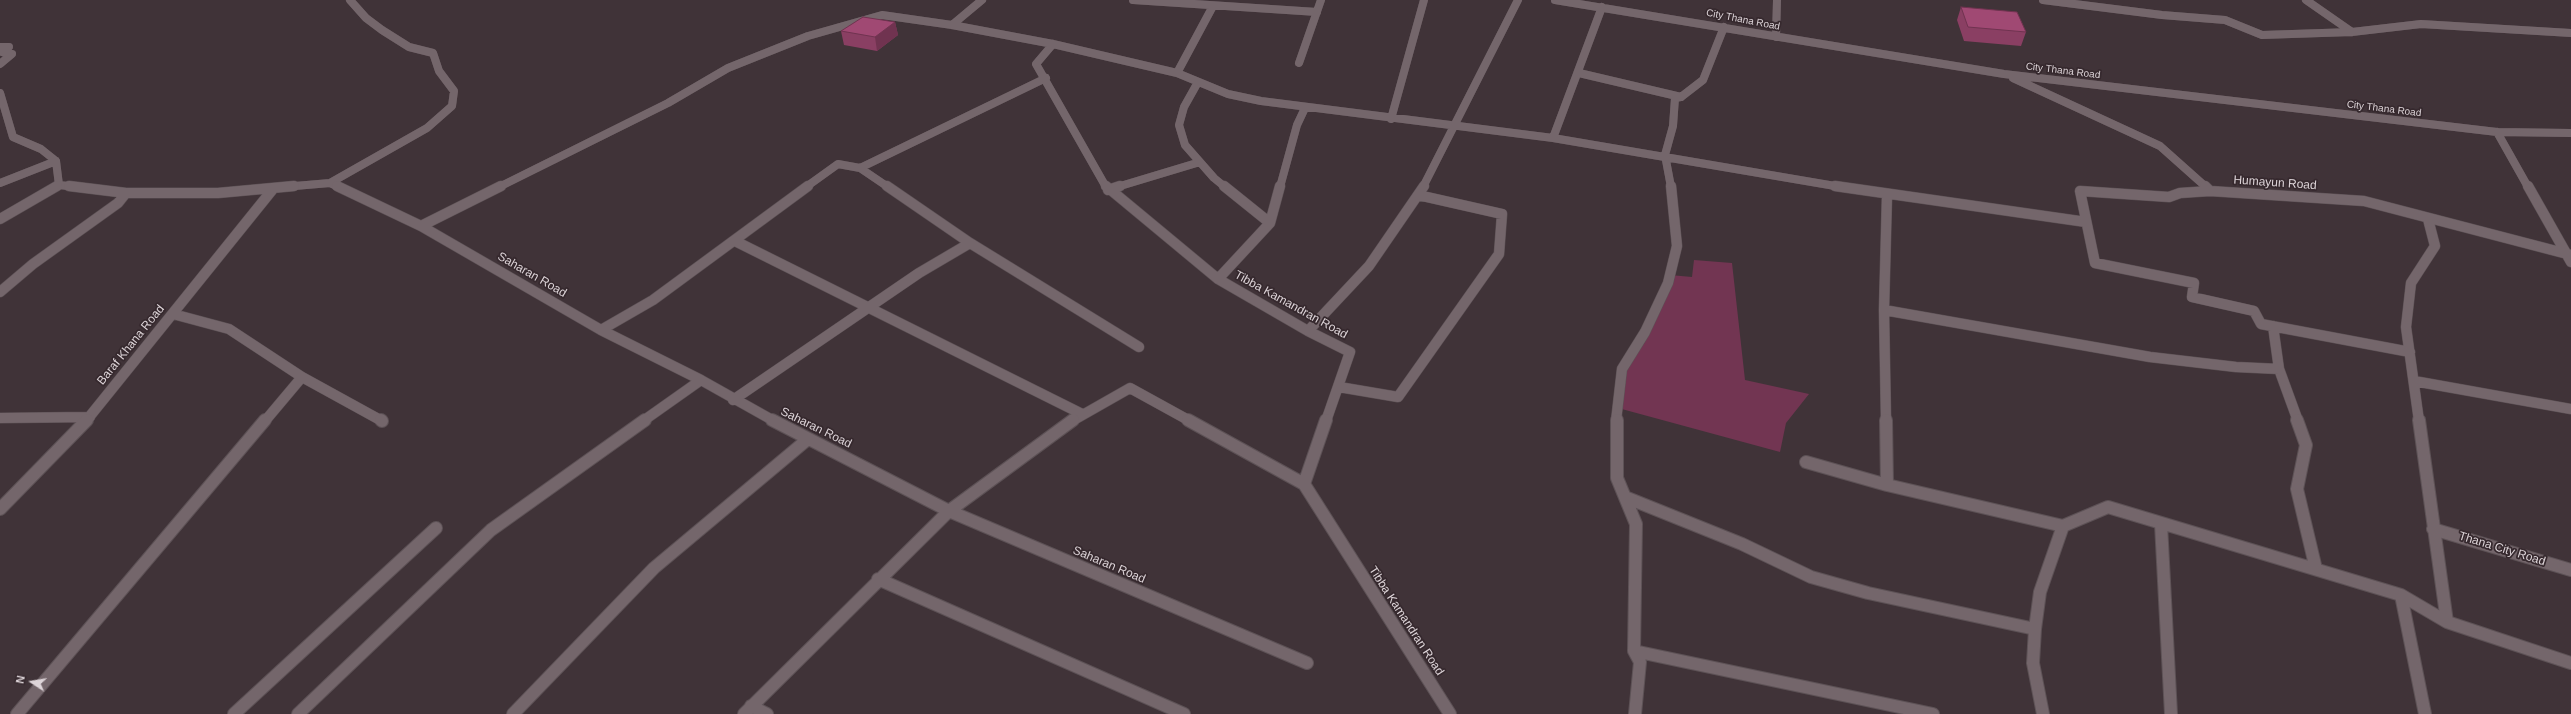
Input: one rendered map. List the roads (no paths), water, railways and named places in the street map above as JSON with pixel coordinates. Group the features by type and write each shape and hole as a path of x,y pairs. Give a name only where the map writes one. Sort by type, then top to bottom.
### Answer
{"street":[{"path":"0,219 59,185 126,193 218,194 330,183 427,128 452,106 454,91 439,70 433,54 409,47 382,30 366,18 350,0"},
{"path":"952,25 982,0"},
{"path":"1133,0 1202,2 1214,6 1317,12"},
{"path":"1299,63 1321,0"},
{"path":"1391,119 1424,0"},
{"path":"1308,331 1369,266 1418,195 1456,127 1518,0"},
{"name":"City Thana Road","path":"1555,0 2004,74 2497,132 2571,133"},
{"path":"1776,37 1777,0"},
{"path":"2043,0 2162,15 2225,20 2262,35 2352,32 2421,24 2571,33"},
{"path":"2306,0 2352,32"},
{"path":"1177,73 1214,6"},
{"path":"1553,138 1579,73 1602,7"},
{"path":"421,226 668,103 728,68 808,36 882,15 952,25 1053,44 1177,73 1228,94 1305,108 1553,138 1887,195 2086,222 2095,263 2194,283 2192,297 2254,311 2261,324 2410,352"},
{"path":"1635,714 1640,662 1634,651 1636,524 1617,478 1615,435 1622,369 1645,332 1668,283 1677,246 1674,205 1665,156 1673,126 1676,98 1681,97 1703,80 1724,27"},
{"name":"Tibba Kamandran Road","path":"1053,44 1036,64 1046,78 1108,190 1218,279 1308,331 1350,352 1304,484 1450,714"},
{"path":"0,47 9,47 2,52 12,54 0,64"},
{"path":"1579,73 1681,97"},
{"path":"2004,74 2160,146 2210,191"},
{"path":"860,168 1046,78"},
{"path":"1198,82 1184,108 1179,125 1185,145 1214,178 1270,223"},
{"path":"0,93 13,137 41,149 56,161 59,185"},
{"path":"1218,279 1270,223 1297,125 1305,108"},
{"path":"2497,132 2569,254 2571,262"},
{"path":"0,184 56,161"},
{"path":"1108,190 1200,162"},
{"path":"601,330 653,300 838,164 860,168 970,243 1139,347"},
{"name":"Saharan Road","path":"330,183 421,226 601,330 701,380 733,400 949,511 1307,664"},
{"name":"Baraf Khana Road","path":"0,509 90,417 273,189"},
{"name":"Humayun Road","path":"2086,222 2080,191 2168,197 2180,193 2210,191 2364,201 2428,219 2569,254"},
{"path":"0,292 34,264 118,203 126,193"},
{"path":"1339,387 1398,397 1499,254 1502,214 1418,195"},
{"path":"1887,195 1884,310 1887,486"},
{"path":"2428,219 2435,246 2411,283 2406,327 2447,622"},
{"path":"735,241 1082,414"},
{"path":"733,400 919,273 970,243"},
{"path":"1884,310 2057,342 2150,357 2236,367 2279,369"},
{"path":"173,314 229,329 302,377 382,421"},
{"path":"2273,326 2279,369 2306,445 2297,489 2316,569"},
{"path":"17,714 302,377"},
{"path":"298,714 491,530 701,380"},
{"path":"2414,381 2571,409"},
{"path":"748,710 949,511 1082,414 1130,388 1304,484"},
{"path":"0,418 90,417"},
{"path":"513,714 654,568 808,439"},
{"path":"1806,462 1887,486 2062,526 2108,507 2401,595 2447,622 2571,663"},
{"path":"1625,497 1742,544 1811,577 1868,593 2035,629"},
{"path":"2161,524 2171,714"},
{"path":"2043,714 2033,663 2035,629 2040,592 2062,526"},
{"path":"234,714 436,528"},
{"name":"Thana City Road","path":"2433,529 2571,570"},
{"path":"878,580 1184,714"},
{"path":"2401,595 2425,714"},
{"path":"1634,651 1933,714"},
{"path":"748,710 767,714"}]}
